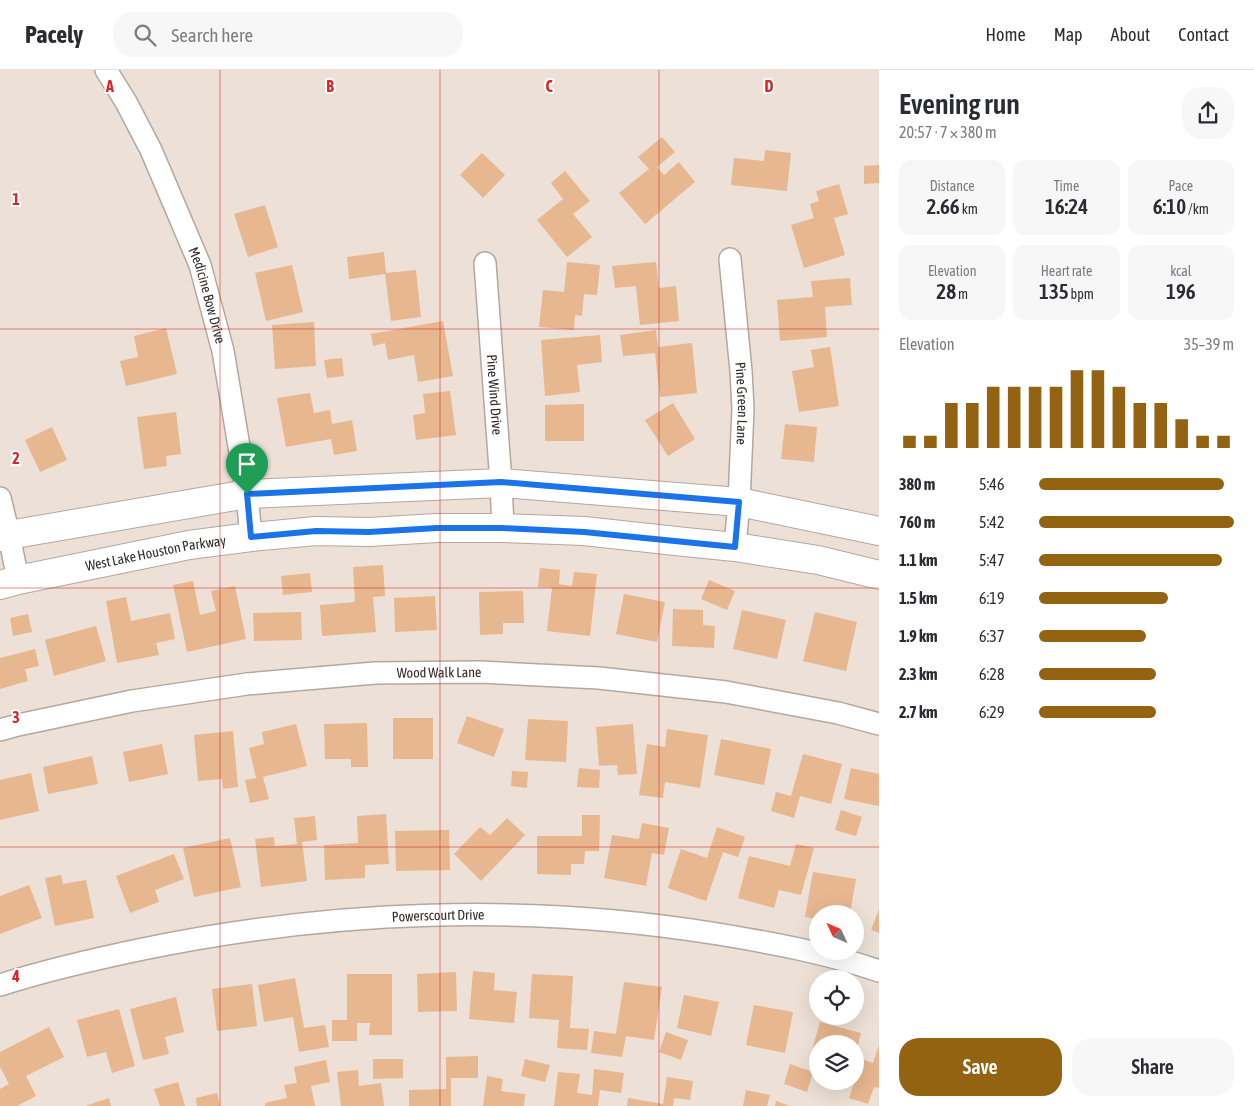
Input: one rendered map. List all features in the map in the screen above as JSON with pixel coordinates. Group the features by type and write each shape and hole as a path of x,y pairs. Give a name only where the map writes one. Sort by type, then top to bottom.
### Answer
{"main road":[{"path":"5,536 247,494 501,482 739,502 879,531"},
{"name":"West Lake Houston Parkway","path":"9,582 189,545 251,537 316,531 369,532 437,528 502,528 584,532 735,547 818,560 879,575"}],"street":[{"name":"Medicine Bow Drive","path":"106,70 126,102 151,150 200,266 223,351 247,494 251,537"},
{"name":"Pine Green Lane","path":"730,259 743,408 735,547"},
{"name":"Pine Wind Drive","path":"484,263 501,482 502,528"},
{"path":"0,498 9,582"},
{"name":"Wood Walk Lane","path":"0,730 132,701 248,684 384,672 480,672 599,678 726,692 838,713 879,724"},
{"name":"Powerscourt Drive","path":"0,985 86,961 191,940 279,926 362,918 424,915 526,915 677,927 795,948 879,971"}],"building":[{"path":"662,137 675,152 657,167 664,175 679,162 695,182 645,224 619,193 649,169 638,157"},
{"path":"765,150 791,153 787,191 731,185 734,158 764,161"},
{"path":"482,153 505,175 483,198 460,175"},
{"path":"879,165 879,183 864,184 864,166"},
{"path":"565,171 590,201 573,214 592,237 567,257 537,220 563,199 551,183"},
{"path":"839,184 848,214 834,218 845,255 804,268 791,225 814,218 810,204 819,201 816,191"},
{"path":"265,205 278,247 248,257 234,214"},
{"path":"384,252 386,273 416,270 421,317 391,321 385,274 349,279 347,257"},
{"path":"567,262 600,265 597,295 584,294 582,316 575,315 574,330 539,327 543,290 564,292"},
{"path":"656,262 659,288 676,286 679,321 640,325 636,286 615,288 612,266"},
{"path":"292,265 303,312 266,321 255,273"},
{"path":"850,278 852,305 825,307 827,337 780,341 777,300 813,297 811,281"},
{"path":"443,321 453,376 418,382 414,355 388,360 385,343 373,346 371,334"},
{"path":"314,322 316,366 275,369 272,325"},
{"path":"166,328 177,374 126,386 120,361 138,357 134,336"},
{"path":"656,330 658,347 692,343 697,393 660,397 655,353 623,356 620,335"},
{"path":"600,335 602,362 577,365 580,392 545,396 541,340"},
{"path":"830,347 839,406 799,412 792,371 814,367 811,350"},
{"path":"342,358 344,376 327,378 324,360"},
{"path":"450,391 456,435 416,440 413,415 425,413 423,394"},
{"path":"310,393 314,413 330,410 332,424 352,420 357,451 334,455 331,439 286,447 277,398"},
{"path":"673,403 695,439 668,456 645,420"},
{"path":"584,404 584,441 545,441 545,405"},
{"path":"176,412 181,454 166,456 167,466 144,469 137,417"},
{"path":"785,424 817,427 814,462 781,459"},
{"path":"52,427 67,460 40,472 25,440"},
{"path":"383,565 385,596 373,597 376,632 322,636 320,605 355,602 353,567"},
{"path":"540,568 560,570 559,584 572,586 574,572 597,574 590,636 547,631 552,588 538,587"},
{"path":"310,573 312,592 283,595 281,576"},
{"path":"709,580 735,591 727,610 701,599"},
{"path":"193,581 200,615 216,611 211,591 235,586 246,639 187,652 173,585"},
{"path":"523,591 524,623 503,623 503,634 480,635 479,592"},
{"path":"624,594 665,602 657,642 616,634"},
{"path":"435,596 437,630 395,632 394,598"},
{"path":"126,597 131,621 170,613 175,639 156,643 159,655 117,663 106,601"},
{"path":"673,609 703,610 703,625 715,626 714,648 672,646"},
{"path":"742,610 786,620 777,659 733,649"},
{"path":"301,612 302,640 254,641 253,613"},
{"path":"815,612 857,622 846,671 803,661"},
{"path":"28,614 32,632 13,636 10,618"},
{"path":"96,626 106,661 54,676 45,640"},
{"path":"35,649 39,666 25,669 28,681 0,689 0,658"},
{"path":"467,716 504,729 494,757 457,743"},
{"path":"393,718 433,718 433,759 393,759"},
{"path":"528,719 568,721 566,762 525,760"},
{"path":"367,723 368,767 351,767 351,759 325,759 324,724"},
{"path":"296,724 307,766 263,777 269,799 250,803 245,780 256,778 249,748 264,744 262,732"},
{"path":"633,724 637,774 618,775 617,765 599,766 596,727"},
{"path":"667,729 708,735 700,788 665,782 663,798 639,795 647,744 665,747"},
{"path":"233,731 238,787 223,789 222,779 198,781 194,735"},
{"path":"721,739 771,749 764,785 714,775"},
{"path":"162,744 168,774 129,782 123,752"},
{"path":"803,754 842,764 831,804 800,796 794,818 771,811 776,792 791,796"},
{"path":"92,756 98,784 48,794 43,767"},
{"path":"579,768 600,770 599,788 577,787"},
{"path":"851,768 879,774 879,806 844,799"},
{"path":"512,771 528,772 527,788 511,786"},
{"path":"31,773 39,811 0,820 0,780"},
{"path":"841,810 862,817 856,836 835,830"},
{"path":"386,814 389,864 365,865 365,878 325,880 324,845 358,843 357,816"},
{"path":"582,815 600,815 599,851 585,851 584,864 571,864 571,875 537,874 537,836 582,836"},
{"path":"315,816 317,840 302,842 307,881 261,887 255,839 274,837 275,846 297,844 294,818"},
{"path":"507,818 525,835 481,881 454,854 480,827 490,835"},
{"path":"642,823 669,828 664,855 652,853 646,886 604,878 612,835 639,839"},
{"path":"717,827 745,837 738,857 723,852 706,901 668,888 681,849 707,858"},
{"path":"449,830 450,870 396,871 395,831"},
{"path":"230,838 241,887 194,897 183,848"},
{"path":"796,844 814,848 801,895 779,890 774,908 738,898 749,856 790,866"},
{"path":"174,854 184,879 155,890 159,902 130,913 116,876"},
{"path":"813,872 856,879 852,905 809,905 809,918 805,917"},
{"path":"61,875 63,884 86,880 94,918 55,926 45,878"},
{"path":"29,885 42,918 0,934 0,896"},
{"path":"879,909 879,933 871,930"},
{"path":"473,971 495,973 494,990 517,992 514,1023 469,1019"},
{"path":"456,972 457,1011 418,1012 417,974"},
{"path":"347,974 392,974 392,1035 369,1035 370,1023 357,1023 357,1041 332,1041 332,1020 347,1020"},
{"path":"532,974 573,976 570,1028 589,1029 587,1050 557,1048 559,1020 529,1018"},
{"path":"295,978 304,1028 325,1025 329,1047 299,1052 293,1017 264,1022 258,985"},
{"path":"624,982 662,987 654,1040 626,1036 622,1057 591,1053 594,1031 616,1034"},
{"path":"252,984 257,1026 217,1031 212,989"},
{"path":"684,995 719,1002 711,1036 677,1028"},
{"path":"176,997 184,1032 165,1037 169,1054 143,1060 130,1009"},
{"path":"754,1005 793,1012 785,1053 746,1045"},
{"path":"119,1009 135,1066 112,1073 106,1052 87,1057 77,1020"},
{"path":"819,1025 831,1025 861,1033 860,1035 816,1035"},
{"path":"49,1027 64,1057 26,1076 36,1096 17,1106 0,1106 0,1089 9,1084 0,1067 0,1052"},
{"path":"666,1032 688,1040 681,1060 659,1052"},
{"path":"879,1045 879,1088 874,1087 868,1104 849,1098 852,1090 864,1090 864,1060 873,1063"},
{"path":"478,1056 478,1078 451,1078 451,1106 409,1106 409,1090 446,1089 446,1057"},
{"path":"373,1059 403,1059 403,1078 373,1079"},
{"path":"525,1059 550,1065 545,1082 521,1076"},
{"path":"326,1060 330,1082 311,1086 315,1106 265,1106 265,1103 287,1098 284,1085 297,1083 294,1067"},
{"path":"790,1064 809,1071 807,1092 784,1084"},
{"path":"594,1069 624,1073 621,1093 600,1090 598,1106 554,1106 558,1072 580,1074 577,1093 592,1095"},
{"path":"358,1070 359,1086 381,1083 384,1106 341,1106 337,1072"},
{"path":"487,1076 503,1079 501,1091 525,1094 524,1106 483,1106"},
{"path":"667,1077 693,1081 690,1100 674,1098 673,1106 627,1106 628,1098 663,1104"},
{"path":"178,1082 185,1106 160,1106 154,1089"},
{"path":"746,1090 770,1095 767,1106 743,1106"},
{"path":"217,1093 220,1106 197,1106 196,1098"},
{"path":"109,1098 111,1106 85,1106"},
{"path":"776,1101 790,1106 775,1106"}],"route":[{"path":"501,482 739,502 735,547 584,532 502,528 437,528 369,532 316,531 251,537 247,494 501,482"}]}
